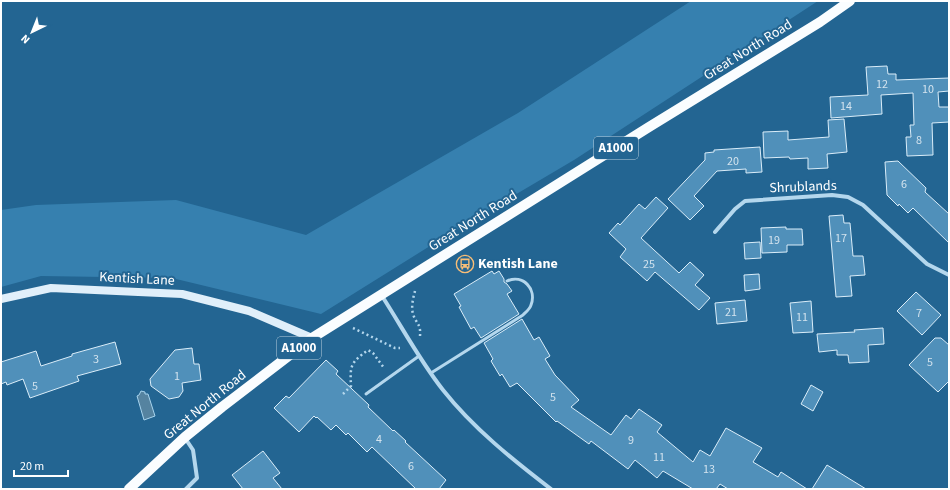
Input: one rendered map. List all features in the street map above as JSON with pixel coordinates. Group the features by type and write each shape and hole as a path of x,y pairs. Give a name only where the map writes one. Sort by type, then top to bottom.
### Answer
{"main road":[{"name":"Great North Road","path":"130,489 185,437 312,338 820,22 850,1"},
{"name":"Kentish Lane","path":"1,299 51,288 182,294 249,311 312,338"}],"street":[{"name":"Shrublands","path":"715,232 735,208 746,201 832,196 848,198 863,205 927,264 949,275"},
{"path":"381,295 431,373 460,410 508,457 551,489"},
{"path":"185,437 193,450 197,478 186,489"}],"lane":[{"path":"431,373 523,316 531,307 533,296 530,286 523,281 513,278 507,281"},
{"path":"366,394 420,356"}],"path":[{"path":"420,356 421,327 414,315 412,306 421,270"},
{"path":"340,321 395,348 400,348"},
{"path":"343,394 351,386 350,369 352,364 368,350 373,353 384,368 388,369"}],"shaded area":[{"path":"691,1 818,1 574,160 462,226 321,314 172,278 41,276 1,287 1,210 36,205 176,200 306,235 518,113"},
{"path":"141,391 148,394 155,416 144,420 137,396"}],"building":[{"path":"887,66 888,74 896,74 896,80 949,78 949,91 938,92 939,107 949,107 949,122 932,123 933,155 907,156 906,137 911,137 910,125 914,125 913,93 881,95 882,114 831,118 830,97 868,95 866,67"},
{"path":"844,119 847,152 827,154 828,168 808,169 808,158 764,158 763,132 788,131 788,140 829,137 828,120"},
{"path":"760,147 762,172 746,173 746,169 717,171 694,196 704,206 690,220 668,199 705,160 705,153 714,152 714,150"},
{"path":"898,161 926,188 925,192 949,214 949,243 913,208 908,213 887,195 885,162"},
{"path":"656,197 668,208 641,238 679,273 690,262 704,275 695,285 710,298 699,310 655,272 647,281 620,257 626,249 609,233 618,223 620,225 639,204 645,209"},
{"path":"843,215 844,223 850,223 853,256 863,256 865,275 850,276 852,296 836,297 829,216"},
{"path":"786,227 786,229 802,229 803,245 787,245 787,252 762,253 761,228"},
{"path":"760,242 761,258 745,259 744,243"},
{"path":"492,271 494,274 499,271 504,279 504,282 512,291 507,294 519,314 481,338 474,327 471,329 454,294"},
{"path":"759,274 760,289 745,291 744,275"},
{"path":"916,292 941,315 922,335 897,311"},
{"path":"745,300 747,321 717,324 715,303"},
{"path":"811,301 813,332 793,333 790,303"},
{"path":"522,319 534,340 539,337 550,356 545,359 555,375 579,400 571,407 611,435 626,415 631,419 639,409 662,425 657,432 693,462 700,450 710,456 726,428 762,448 753,462 778,477 781,472 807,489 728,489 720,484 716,489 693,489 663,471 657,478 635,460 628,469 591,441 589,444 557,421 556,422 517,383 510,387 502,374 500,376 491,361 493,359 484,343"},
{"path":"883,328 884,344 868,345 869,362 849,363 848,355 837,355 837,350 819,352 817,334 855,332 854,330"},
{"path":"935,338 941,338 949,345 949,381 938,392 909,365"},
{"path":"115,342 121,364 77,376 79,381 30,398 23,379 7,385 6,382 1,384 1,362 36,351 41,366 72,356 72,354"},
{"path":"192,348 194,364 199,364 201,380 182,383 183,391 179,397 169,399 151,386 150,379 175,350"},
{"path":"326,360 338,371 336,374 369,405 368,407 446,480 439,489 416,489 372,447 367,452 348,433 346,435 336,425 331,430 314,416 299,432 274,408 286,396 289,398"},
{"path":"811,385 823,392 813,411 801,404"},
{"path":"263,451 280,473 273,478 282,489 243,489 232,475"},
{"path":"827,465 866,489 812,489"}],"place":[{"name":"Kentish Lane","path":"465,264"}]}
